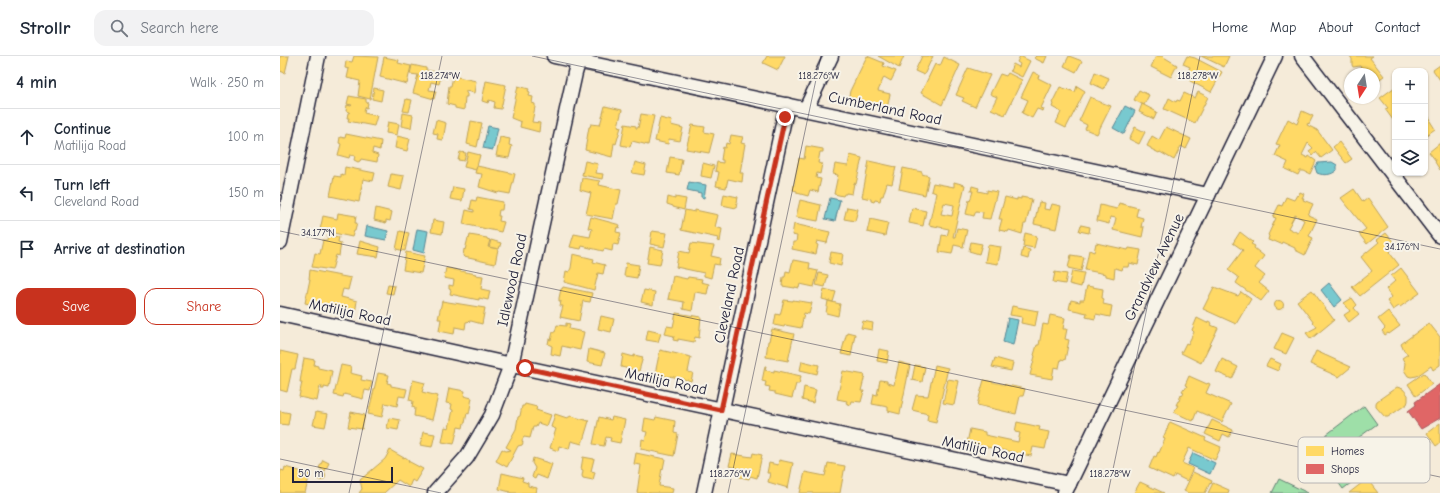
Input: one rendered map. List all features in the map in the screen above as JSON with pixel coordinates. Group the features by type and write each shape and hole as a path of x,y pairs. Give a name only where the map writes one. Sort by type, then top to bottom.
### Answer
{"street":[{"path":"280,242 318,56"},
{"name":"Cumberland Road","path":"554,56 579,58 787,105 1208,195"},
{"path":"806,109 831,56"},
{"name":"Grandview Avenue","path":"1067,489 1275,56"},
{"path":"1302,56 1440,236"},
{"name":"Idlewood Road","path":"434,493 467,457 492,415 511,365 579,58"},
{"name":"Cleveland Road","path":"704,493 787,105"},
{"name":"Matilija Road","path":"280,314 721,410 1067,489"}],"green space":[{"path":"1364,406 1377,424 1359,437 1328,437 1326,435"},
{"path":"1279,479 1308,493 1272,493"},
{"path":"1339,483 1351,483 1343,489"}],"water":[{"path":"1125,106 1135,111 1124,134 1113,128"},
{"path":"488,126 498,128 493,150 483,148"},
{"path":"1332,162 1337,165 1337,170 1335,172 1328,174 1317,173 1315,167 1318,163"},
{"path":"689,182 706,185 704,198 701,197 701,193 687,190"},
{"path":"830,198 840,200 835,221 825,219"},
{"path":"367,226 388,231 386,240 365,236"},
{"path":"417,229 428,231 424,253 413,250"},
{"path":"1329,283 1342,300 1334,307 1321,290"},
{"path":"1008,318 1018,320 1013,345 1003,342"},
{"path":"1193,453 1215,463 1210,474 1188,464"}],"building: Homes":[{"path":"280,56 289,56 285,73 280,71"},
{"path":"354,56 378,57 370,99 358,96 360,81 347,78 349,69 345,68 346,61 352,62"},
{"path":"767,56 785,56 778,70 763,63"},
{"path":"867,56 884,63 883,66 896,71 891,81 884,77 878,91 890,94 887,109 848,100 850,91"},
{"path":"878,56 904,56 899,68"},
{"path":"922,56 933,56 924,75 915,71"},
{"path":"1020,56 1030,61 1022,77 1010,71 1013,64 1019,67 1020,64 1017,62"},
{"path":"1036,56 1047,56 1044,63 1034,58"},
{"path":"1069,56 1082,61 1076,72 1064,66"},
{"path":"1156,56 1162,56 1177,65 1171,77 1151,67"},
{"path":"1187,56 1195,58 1222,72 1211,92 1188,79 1187,73 1190,67 1183,64"},
{"path":"1201,56 1229,56 1224,67"},
{"path":"1350,56 1373,56 1370,58 1378,68 1361,68 1360,66 1353,67"},
{"path":"384,57 399,60 398,63 411,66 407,84 380,77"},
{"path":"944,57 960,65 942,105 921,93 935,64 940,66"},
{"path":"412,65 426,68 426,70 442,73 439,84 431,82 429,90 436,91 434,99 413,93 418,75 410,74"},
{"path":"1440,65 1440,80 1433,70"},
{"path":"968,68 990,75 975,107 962,101 964,98 956,95"},
{"path":"1380,71 1384,76 1380,79"},
{"path":"1033,72 1039,75 1038,78 1052,85 1041,108 1044,109 1043,111 1037,109 1032,118 1022,113 1028,100 1021,97"},
{"path":"1095,72 1109,78 1104,89 1091,83"},
{"path":"1008,73 1022,80 1005,115 991,109 997,97 990,94 1000,74 1006,76"},
{"path":"453,76 476,81 474,93 466,91 467,97 465,97 464,110 447,104 449,86 451,86"},
{"path":"486,81 506,85 501,109 494,108 495,102 489,100 488,103 482,101"},
{"path":"518,86 529,89 529,96 533,97 532,103 535,104 535,107 532,122 540,123 539,132 520,127 521,122 511,118"},
{"path":"1077,86 1085,91 1066,128 1056,123 1061,112 1052,107 1052,103 1060,87 1075,92"},
{"path":"374,88 383,90 381,101 372,99"},
{"path":"1392,89 1392,119 1385,109 1388,108 1380,98"},
{"path":"1139,90 1149,95 1144,105 1134,100"},
{"path":"1198,92 1208,97 1195,123 1164,109 1169,98 1176,102 1177,100 1180,101 1184,93 1195,98"},
{"path":"349,96 366,99 366,102 368,103 367,108 365,107 364,113 377,116 374,126 348,121 348,113 350,112 346,111 347,105 352,105 347,104"},
{"path":"1090,97 1111,106 1097,134 1085,129 1087,125 1079,121"},
{"path":"406,99 412,100 409,112 403,111"},
{"path":"1142,104 1157,112 1154,119 1139,112"},
{"path":"605,106 622,110 618,126 621,127 616,144 614,143 612,157 585,150 589,127 591,124 600,125"},
{"path":"1302,111 1313,116 1307,125 1317,130 1332,150 1321,158 1316,152 1312,155 1309,151 1313,148 1308,143 1302,155 1308,158 1309,156 1316,161 1310,174 1300,171 1298,175 1285,169 1288,162 1275,156 1280,145 1276,144 1288,119 1297,124"},
{"path":"403,113 413,115 411,128 401,126"},
{"path":"641,114 654,116 648,145 632,141 630,147 621,145 625,124 636,126 636,128 638,128"},
{"path":"1428,116 1431,120 1430,121 1435,129 1428,134"},
{"path":"660,118 672,121 671,125 683,128 680,141 669,139 668,144 655,141"},
{"path":"436,120 446,123 443,140 437,139 438,134 433,133"},
{"path":"471,121 482,123 477,147 467,144"},
{"path":"388,122 399,124 397,135 386,133"},
{"path":"692,125 705,127 704,132 714,134 709,153 686,149"},
{"path":"1135,127 1145,132 1139,144 1129,139"},
{"path":"1166,127 1191,139 1186,149 1181,146 1174,160 1147,146 1152,136 1159,140"},
{"path":"346,134 381,141 380,150 373,148 372,153 378,155 377,162 361,159 358,162 354,160 355,156 350,155 349,158 338,155 341,144 339,143 340,137 345,138"},
{"path":"731,135 743,137 741,143 745,144 740,173 743,173 742,182 728,179 726,188 716,186 719,172 715,171 717,162 723,163 723,160 721,160 723,147 725,148 726,143 729,144"},
{"path":"397,136 410,139 407,151 395,148"},
{"path":"500,137 510,139 509,145 512,146 509,158 496,156"},
{"path":"1339,142 1352,159 1346,163 1333,147"},
{"path":"1440,143 1440,170 1435,162 1436,161 1429,152"},
{"path":"806,146 823,149 823,152 820,152 818,163 822,164 820,174 817,173 816,178 821,179 818,192 810,190 808,196 797,193 797,191 793,190 799,158 804,159"},
{"path":"460,152 466,153 464,161 458,160"},
{"path":"468,152 480,155 476,170 464,167"},
{"path":"850,155 862,158 852,194 846,193 843,196 834,194 838,175 833,174 835,164 848,166"},
{"path":"670,157 682,159 679,175 667,173"},
{"path":"585,161 598,164 596,173 603,174 602,179 582,175"},
{"path":"869,161 896,167 892,184 887,183 880,201 875,200 874,202 871,201 871,199 862,197"},
{"path":"635,162 646,165 644,175 632,173"},
{"path":"703,163 714,166 711,178 701,176"},
{"path":"477,166 515,174 510,194 498,193 479,187 482,174 475,173"},
{"path":"345,167 375,173 373,181 363,179 359,202 330,196 334,176 341,177 341,174 344,175"},
{"path":"903,168 922,172 922,174 929,176 925,195 899,189"},
{"path":"391,174 404,176 401,190 388,187"},
{"path":"582,178 600,181 599,185 621,190 613,219 586,214 591,193 580,190"},
{"path":"954,182 965,185 953,237 955,237 957,228 967,230 963,247 954,245 952,254 939,252 942,235 947,236 949,229 929,225 936,193 931,191 933,183 954,187","holes":["944,203 954,205 952,216 941,214"]},
{"path":"972,186 979,188 978,191 987,193 987,190 997,192 990,219 982,218 983,212 976,211 974,216 966,214 969,200 970,201 973,191 971,191"},
{"path":"453,187 464,189 462,201 450,199"},
{"path":"1354,189 1363,202 1368,198 1388,227 1367,244 1359,234 1366,229 1341,198"},
{"path":"1300,192 1304,194 1302,198 1304,198 1303,200 1313,204 1308,215 1317,219 1309,236 1313,238 1305,255 1282,242 1281,244 1268,240 1268,235 1276,218 1273,217 1279,205 1282,206 1286,197 1294,200 1297,195 1298,196","holes":["1295,215 1304,220 1298,233 1288,228"]},
{"path":"724,194 738,197 736,208 722,205"},
{"path":"477,197 503,202 502,210 499,210 498,216 500,216 499,221 504,222 501,232 463,224 466,210 474,212 474,210 470,209 472,200 476,201"},
{"path":"668,197 675,199 675,197 686,199 684,210 667,204"},
{"path":"1005,197 1017,200 1017,198 1021,199 1021,197 1032,199 1022,234 1009,230 1008,232 999,230 1002,219 999,219"},
{"path":"800,200 821,205 818,221 796,217"},
{"path":"1039,202 1045,203 1044,209 1050,210 1052,204 1061,206 1056,229 1034,224"},
{"path":"1119,203 1138,208 1136,216 1143,218 1141,227 1144,227 1142,237 1113,230 1116,218 1110,217 1109,224 1097,221 1100,205 1117,209"},
{"path":"847,207 858,209 855,221 844,219"},
{"path":"376,208 392,212 390,221 386,220 386,223 374,220"},
{"path":"912,208 926,211 923,226 909,223"},
{"path":"685,210 695,212 695,210 718,215 715,227 722,229 720,242 717,241 718,238 681,230"},
{"path":"338,213 356,216 355,223 357,223 352,237 320,230 323,216 337,219"},
{"path":"591,217 620,225 619,228 617,227 616,232 621,233 618,245 613,244 612,251 604,249 603,251 582,246 581,249 570,247 574,234 590,237 592,229 588,228"},
{"path":"870,219 888,223 885,236 867,232"},
{"path":"433,220 444,222 442,234 431,232"},
{"path":"794,224 830,232 827,243 817,241 816,244 818,245 816,254 792,249 793,242 796,242 797,236 792,235"},
{"path":"1081,225 1090,227 1089,233 1079,231"},
{"path":"400,231 409,233 405,251 396,249"},
{"path":"652,231 667,233 664,247 650,244"},
{"path":"1240,232 1253,242 1251,244 1255,246 1254,248 1264,256 1255,268 1265,276 1259,283 1269,291 1261,301 1236,283 1239,278 1228,270 1243,250 1233,243"},
{"path":"1025,233 1037,236 1034,248 1023,246"},
{"path":"1386,233 1396,245 1389,252 1399,265 1360,296 1352,287 1372,271 1361,257 1379,242 1377,240"},
{"path":"328,235 339,237 338,242 341,243 339,256 336,255 332,270 312,267 315,253 320,254 323,240 327,240"},
{"path":"470,235 487,238 490,240 488,247 498,249 495,264 463,256 464,249 465,250"},
{"path":"491,240 501,243 499,249 489,247"},
{"path":"360,241 380,247 378,257 357,254"},
{"path":"971,242 982,244 979,254 969,251"},
{"path":"691,243 714,246 711,256 720,258 719,265 714,264 711,278 704,276 704,273 676,267 679,251 689,253"},
{"path":"1096,243 1128,250 1129,248 1141,250 1138,265 1129,263 1128,267 1123,267 1122,270 1115,268 1114,278 1106,276 1106,274 1085,270 1089,250 1094,252"},
{"path":"988,245 1001,247 998,264 985,262"},
{"path":"650,247 663,250 660,265 647,263"},
{"path":"1023,248 1030,250 1028,259 1021,257"},
{"path":"406,252 425,256 421,273 403,270"},
{"path":"831,252 843,254 841,266 829,263"},
{"path":"573,254 594,259 593,262 605,265 603,274 598,273 594,290 564,282 566,271 569,272 571,268"},
{"path":"1071,255 1084,257 1081,271 1068,268"},
{"path":"793,260 810,263 809,269 818,271 814,287 800,284 799,288 782,286 783,277 785,277 786,271 790,272"},
{"path":"626,263 639,265 637,278 624,276"},
{"path":"446,268 483,276 481,289 490,291 488,300 479,298 479,300 450,294 451,290 449,289 449,285 453,286 454,280 444,278"},
{"path":"1401,268 1420,293 1393,310 1387,301 1392,297 1386,289 1395,281 1391,276"},
{"path":"310,270 351,278 348,290 343,289 341,297 357,301 355,314 305,303 310,279"},
{"path":"1072,271 1084,273 1081,287 1069,284"},
{"path":"1055,272 1067,274 1065,284 1053,282"},
{"path":"819,273 828,275 825,287 816,285"},
{"path":"673,276 687,279 688,277 702,279 701,282 709,284 707,294 695,292 692,311 683,309 684,302 668,299"},
{"path":"388,285 395,286 393,294 386,293"},
{"path":"1087,286 1103,289 1103,304 1112,306 1110,317 1096,314 1095,319 1086,317 1087,313 1069,309 1071,300 1080,302 1080,300 1084,300"},
{"path":"563,287 592,293 590,302 583,301 579,321 560,317 563,306 560,306 561,301 559,301 559,298"},
{"path":"1214,287 1238,296 1241,292 1251,299 1236,324 1203,309"},
{"path":"824,289 836,292 833,302 822,299"},
{"path":"644,290 655,292 653,305 641,302"},
{"path":"1312,290 1334,320 1311,339 1306,333 1317,327 1297,301"},
{"path":"1352,298 1357,305 1354,308 1359,314 1349,322 1344,315 1350,311 1344,303"},
{"path":"784,300 812,303 809,314 804,313 801,328 785,325 784,327 774,325 776,314 780,315"},
{"path":"1279,300 1284,305 1279,310 1274,305"},
{"path":"442,301 485,308 482,324 471,321 466,322 465,329 455,327 454,334 439,331 441,319 438,319"},
{"path":"828,301 840,304 838,316 826,313"},
{"path":"1012,306 1038,311 1035,326 1021,323 1022,317 1010,315"},
{"path":"1388,311 1400,326 1389,334 1388,333 1385,335 1382,331 1385,328 1378,319"},
{"path":"676,313 701,317 699,338 695,337 694,342 678,339 678,341 673,340 674,336 665,334 667,326 673,327"},
{"path":"1050,315 1065,318 1063,329 1067,329 1065,339 1069,340 1065,360 1061,359 1059,368 1054,367 1052,379 1030,375 1037,345 1039,345 1043,324 1048,325"},
{"path":"601,316 614,319 611,332 598,329"},
{"path":"1197,318 1207,323 1208,321 1212,323 1211,325 1218,328 1201,363 1181,353 1186,343 1188,344 1194,332 1192,330"},
{"path":"863,321 873,323 872,330 861,328"},
{"path":"566,323 570,324 569,329 584,332 580,350 562,346 560,356 551,354 552,346 548,344 549,339 551,340 557,325 566,326"},
{"path":"1429,323 1440,337 1440,365 1433,370 1431,366 1417,376 1408,376 1404,370 1405,363 1402,358 1408,354 1404,351 1401,344"},
{"path":"772,329 794,334 788,361 766,357 768,341"},
{"path":"648,330 661,333 658,342 646,340"},
{"path":"847,332 855,334 851,356 841,354"},
{"path":"1282,333 1294,338 1286,354 1274,349"},
{"path":"589,349 605,353 602,365 587,362"},
{"path":"879,349 889,351 887,363 877,361"},
{"path":"660,350 691,357 688,372 693,373 691,381 655,374"},
{"path":"280,351 298,355 295,369 292,369 287,392 280,390"},
{"path":"1316,351 1351,367 1339,377 1310,364"},
{"path":"623,354 634,357 634,355 643,357 639,371 621,367"},
{"path":"304,358 315,360 314,365 318,366 318,368 332,371 329,388 324,387 324,389 321,389 322,386 320,386 317,401 299,397"},
{"path":"995,358 1013,363 1011,371 992,367"},
{"path":"1222,359 1238,367 1232,379 1216,372"},
{"path":"1270,359 1281,364 1278,371 1266,366"},
{"path":"802,361 819,365 817,374 800,370"},
{"path":"899,362 910,365 900,414 888,411 888,407 872,404 874,394 877,395 880,380 887,381 887,383 894,385"},
{"path":"341,365 351,367 350,373 362,376 361,380 372,382 370,391 365,390 363,399 344,394 343,397 334,395"},
{"path":"915,365 925,367 922,382 912,380"},
{"path":"935,365 948,368 936,422 927,420 928,414 912,410 916,395 928,396"},
{"path":"765,366 765,370 774,372 774,370 801,376 799,384 796,384 792,398 769,391 770,387 765,386 766,382 762,381"},
{"path":"843,371 865,375 861,391 864,391 861,402 852,401 851,405 846,403 847,401 837,399"},
{"path":"378,373 389,375 387,383 391,384 391,386 407,389 405,397 399,396 397,406 385,403 382,417 368,414"},
{"path":"1424,373 1432,384 1416,396 1408,384"},
{"path":"1189,376 1210,384 1206,393 1231,404 1222,422 1197,411 1193,421 1174,412 1181,394 1182,395 1184,392 1182,391 1187,386 1185,385"},
{"path":"948,379 959,381 954,405 943,403"},
{"path":"413,380 425,383 422,392 438,396 432,420 414,416 415,408 412,407 413,401 409,400"},
{"path":"984,380 1025,389 1023,396 1020,396 1016,414 977,405"},
{"path":"804,387 816,390 813,403 802,400"},
{"path":"1397,387 1403,389 1408,395 1407,404 1388,417 1385,417 1376,407 1376,403"},
{"path":"449,388 465,391 464,396 472,398 469,414 467,413 463,428 458,427 454,444 442,442 445,427 449,428 453,410 451,409 452,404 446,403"},
{"path":"525,404 537,407 536,410 551,415 547,426 538,423 536,427 533,427 530,438 524,437 522,440 522,445 518,446 507,467 496,461 502,449 506,451 511,450 506,447 516,429 522,406"},
{"path":"280,411 290,413 288,425 280,424"},
{"path":"316,412 328,414 325,427 313,425"},
{"path":"351,412 365,415 362,429 348,427"},
{"path":"555,414 567,418 571,416 589,421 582,444 571,441 569,449 559,446 558,451 550,448 556,429 551,427"},
{"path":"599,417 611,420 612,417 625,420 620,443 610,441 611,438 606,437 604,446 593,444"},
{"path":"656,417 675,421 674,433 678,434 674,456 641,449 642,439 645,440 647,432 643,431 645,418 655,420"},
{"path":"389,418 400,420 398,430 387,428"},
{"path":"1212,420 1233,430 1229,437 1223,434 1220,441 1205,434"},
{"path":"1017,422 1040,427 1039,430 1049,432 1045,449 1033,447 1031,456 967,443 970,429 985,432 985,435 1018,442 1020,433 1015,432"},
{"path":"1170,422 1206,438 1205,440 1221,447 1215,460 1189,448 1182,463 1193,468 1187,481 1175,475 1173,479 1149,468 1154,456 1156,457 1158,452 1159,453 1165,439 1163,438"},
{"path":"1440,423 1440,443 1436,446 1427,433"},
{"path":"423,432 435,434 432,447 420,445"},
{"path":"390,450 404,458 405,457 409,460 408,461 423,469 415,482 412,480 409,487 398,480 384,493 359,493 362,489 360,480 385,459"},
{"path":"636,453 665,459 659,486 673,488 672,493 637,493 641,465 634,464"},
{"path":"753,453 762,455 757,478 750,476 749,479 736,476 738,468 729,466 732,454 752,457"},
{"path":"583,457 594,459 591,471 595,472 593,480 583,478 582,476 583,470 581,469"},
{"path":"533,458 552,464 547,479 537,475 535,479 532,477 535,468 532,463"},
{"path":"323,460 329,463 325,471 319,468"},
{"path":"779,460 793,463 788,488 768,482 770,473 767,473 769,463 778,465"},
{"path":"828,463 845,466 840,493 800,493 805,472 825,476"},
{"path":"285,467 310,474 305,493 280,493 280,475 281,470 284,471"},
{"path":"319,472 323,472 325,476 323,480 319,480 317,478 317,474"},
{"path":"1193,472 1212,481 1205,493 1188,493 1184,491"},
{"path":"502,473 523,478 522,481 528,483 528,486 537,488 536,493 510,493 499,489"},
{"path":"1140,482 1164,493 1134,493"},
{"path":"1213,483 1229,490 1228,493 1208,493"},
{"path":"1362,483 1370,483 1378,493 1349,493"}],"building: Shops":[{"path":"1440,384 1440,418 1421,429 1408,411 1416,405 1415,402"}],"route":[{"path":"525,368 721,410 785,117"}]}
